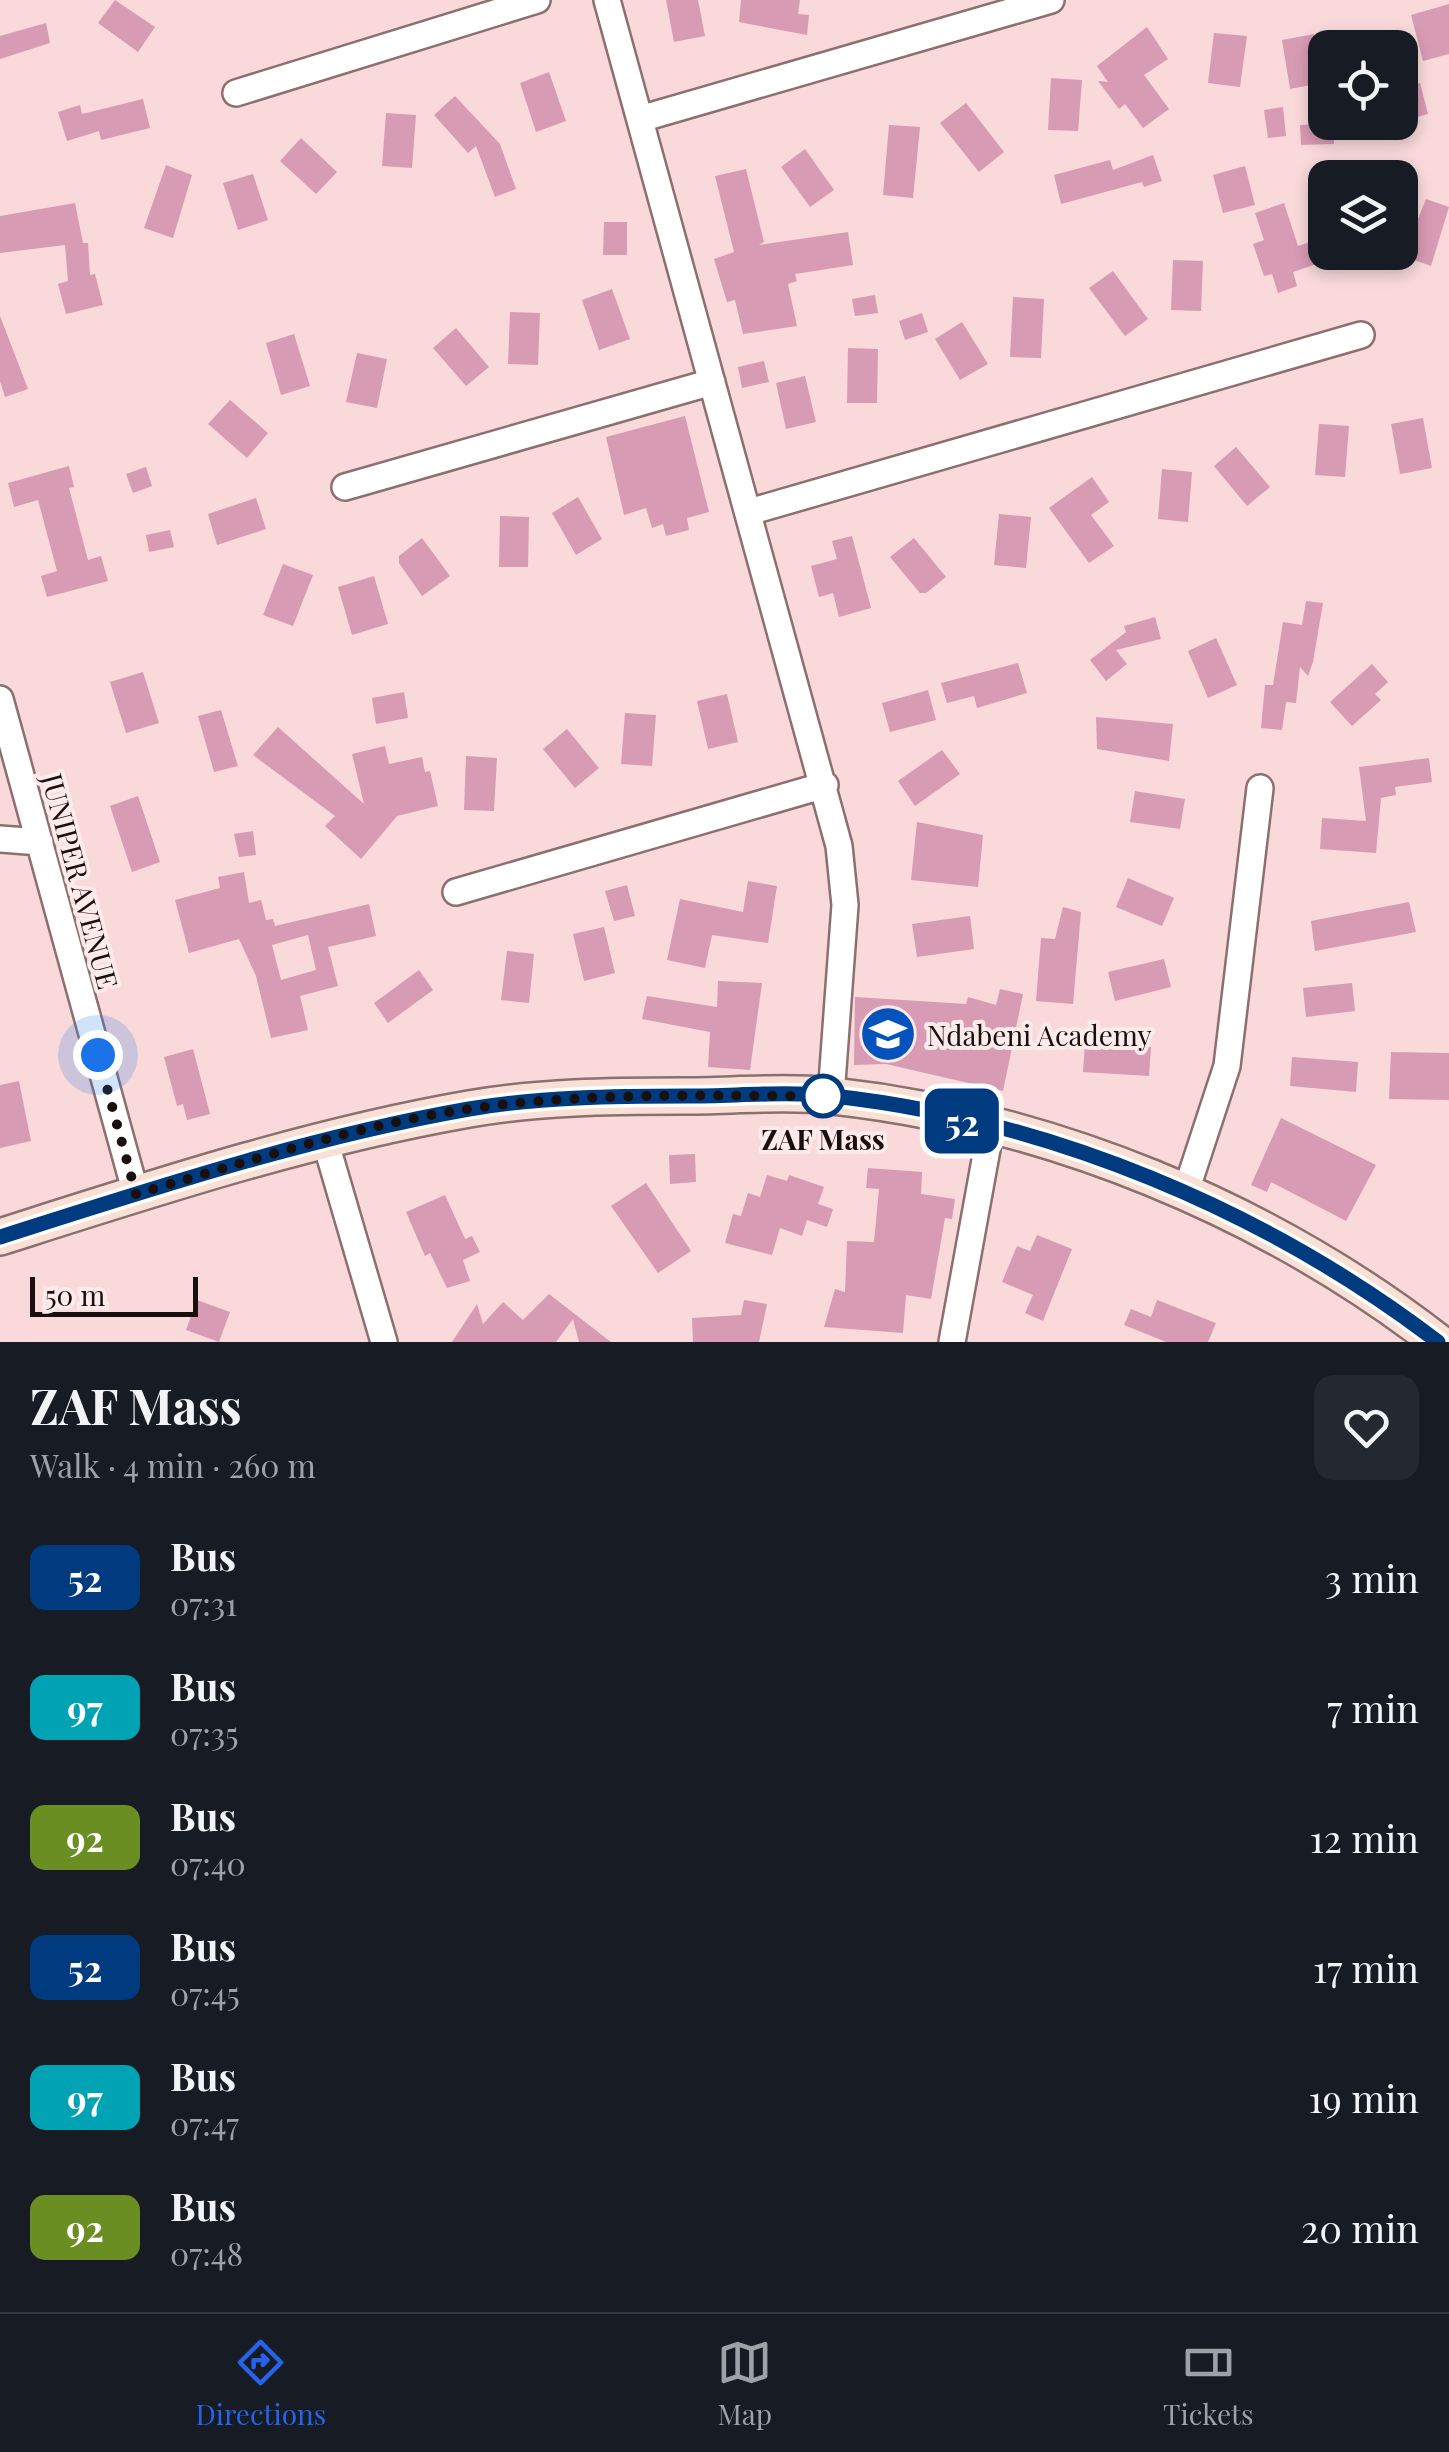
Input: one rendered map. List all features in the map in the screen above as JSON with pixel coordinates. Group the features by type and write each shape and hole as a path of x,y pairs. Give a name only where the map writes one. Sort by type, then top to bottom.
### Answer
{"main road":[{"path":"0,1237 325,1140 474,1108 556,1099 831,1096 991,1127 1084,1154 1186,1191 1305,1254 1426,1338"}],"street":[{"path":"236,92 537,0"},
{"path":"607,0 839,846 845,904 831,1096"},
{"path":"640,119 1051,0"},
{"path":"749,512 1361,335"},
{"path":"345,488 712,382"},
{"name":"JUNIPER AVENUE","path":"0,699 136,1194"},
{"path":"456,892 825,785"},
{"path":"1186,1191 1227,1066 1260,788"},
{"path":"0,839 40,842"},
{"path":"952,1342 991,1127"},
{"path":"325,1140 384,1342"}],"building":[{"path":"115,0 155,27 138,52 98,23"},
{"path":"666,0 698,0 705,36 674,42"},
{"path":"741,0 800,0 798,14 809,15 807,35 739,22"},
{"path":"1449,4 1449,54 1423,61 1411,15"},
{"path":"46,23 50,43 0,59 0,36"},
{"path":"1147,27 1168,59 1144,75 1169,109 1143,128 1125,104 1119,109 1098,81 1108,82 1097,66"},
{"path":"1214,33 1247,36 1240,87 1208,83"},
{"path":"1308,35 1308,86 1290,89 1282,40"},
{"path":"549,72 566,121 536,132 520,83"},
{"path":"1051,78 1082,80 1078,131 1048,130"},
{"path":"1418,84 1428,114 1418,117"},
{"path":"455,96 500,144 516,189 495,197 476,146 468,153 434,115"},
{"path":"143,99 150,128 101,140 99,131 67,141 58,112 80,105 82,114"},
{"path":"966,103 1004,152 979,172 940,123"},
{"path":"1283,107 1286,136 1268,138 1264,110"},
{"path":"386,113 416,115 412,168 382,166"},
{"path":"889,125 920,127 913,198 883,195"},
{"path":"1300,125 1308,125 1308,140 1334,140 1334,144 1301,145"},
{"path":"301,138 337,172 316,194 280,161"},
{"path":"805,149 834,190 810,207 781,167"},
{"path":"1153,155 1162,181 1144,187 1142,182 1061,204 1054,175 1110,160 1113,170"},
{"path":"166,165 192,175 173,238 144,228"},
{"path":"1245,166 1255,205 1223,213 1213,175"},
{"path":"746,169 764,242 759,245 848,232 853,265 795,274 797,281 788,284 797,326 743,334 735,300 727,302 714,259 734,252 715,176"},
{"path":"253,174 268,220 238,230 223,183"},
{"path":"1426,199 1449,207 1431,266 1418,261 1418,219"},
{"path":"75,203 83,243 88,243 90,275 95,274 103,305 66,314 58,284 68,281 65,245 0,253 0,216"},
{"path":"1284,203 1298,246 1308,243 1308,267 1293,272 1297,286 1278,293 1272,274 1264,276 1253,244 1264,240 1255,213"},
{"path":"604,222 627,222 627,255 603,255"},
{"path":"1173,260 1203,261 1201,311 1171,310"},
{"path":"1113,271 1148,319 1125,336 1089,288"},
{"path":"612,289 630,339 599,350 582,300"},
{"path":"875,295 878,313 855,316 852,299"},
{"path":"1013,297 1044,299 1041,358 1010,357"},
{"path":"510,312 540,313 538,365 508,364"},
{"path":"922,313 928,332 905,340 899,321"},
{"path":"0,316 28,389 5,397 0,381"},
{"path":"962,322 988,364 960,380 935,339"},
{"path":"456,328 489,367 466,386 433,348"},
{"path":"294,334 310,386 281,395 266,343"},
{"path":"848,348 878,349 877,403 847,403"},
{"path":"357,353 387,359 377,408 346,402"},
{"path":"764,361 769,382 742,388 738,367"},
{"path":"805,376 816,422 786,429 776,383"},
{"path":"230,400 268,433 247,458 208,424"},
{"path":"685,416 709,512 687,518 689,530 666,536 663,524 652,528 646,508 624,515 606,437"},
{"path":"1423,418 1432,468 1400,474 1391,424"},
{"path":"1319,424 1349,426 1345,477 1315,475"},
{"path":"1236,447 1270,487 1247,506 1214,466"},
{"path":"69,466 74,487 69,488 88,560 101,556 108,581 47,597 41,576 57,571 38,500 14,507 8,483"},
{"path":"146,467 152,486 133,493 126,474"},
{"path":"1162,469 1192,472 1188,522 1158,519"},
{"path":"1092,477 1109,502 1091,515 1114,546 1089,563 1049,508"},
{"path":"578,497 602,539 576,555 552,513"},
{"path":"256,498 266,529 217,545 208,514"},
{"path":"999,514 1031,517 1026,568 994,565"},
{"path":"500,516 529,517 528,567 499,567"},
{"path":"170,530 174,547 149,552 146,535"},
{"path":"852,536 871,608 839,617 833,593 819,597 811,566 837,559 832,541"},
{"path":"422,538 450,576 422,596 399,563 399,556"},
{"path":"914,538 946,577 926,593 920,593 890,557"},
{"path":"283,564 313,575 293,626 263,615"},
{"path":"374,576 388,624 352,635 338,587"},
{"path":"1306,601 1323,603 1313,662 1308,676 1300,667 1296,703 1286,702 1282,730 1261,728 1265,685 1273,685 1283,622 1302,625"},
{"path":"1155,617 1161,639 1116,650 1127,664 1106,681 1090,660 1126,632 1124,626"},
{"path":"1216,638 1237,685 1208,698 1188,651"},
{"path":"1018,663 1027,693 977,708 974,696 947,703 941,683"},
{"path":"1372,664 1388,682 1375,694 1381,700 1352,726 1330,702"},
{"path":"143,672 159,723 126,733 110,682"},
{"path":"928,690 936,720 890,732 882,703"},
{"path":"404,692 408,718 376,724 372,698"},
{"path":"727,694 738,742 708,749 697,701"},
{"path":"221,710 238,766 214,772 198,716"},
{"path":"625,713 656,715 652,766 621,764"},
{"path":"1096,717 1173,724 1169,761 1097,749"},
{"path":"278,727 364,804 352,754 385,746 389,764 422,757 425,772 430,771 438,806 397,816 361,859 325,826 335,816 253,755"},
{"path":"567,729 599,768 575,788 543,749"},
{"path":"942,750 960,774 915,806 898,781"},
{"path":"466,756 497,758 494,811 464,810"},
{"path":"1429,758 1432,782 1395,787 1396,795 1381,798 1376,853 1320,849 1322,818 1366,821 1359,767"},
{"path":"1135,791 1185,799 1180,829 1130,822"},
{"path":"138,796 160,862 132,872 110,806"},
{"path":"917,822 983,835 978,887 911,880"},
{"path":"253,831 256,855 239,857 234,834"},
{"path":"244,872 249,903 261,900 266,920 273,919 275,926 369,904 376,936 328,947 338,986 300,996 308,1030 271,1038 256,976 239,939 189,953 175,900 220,888 218,877","holes":["308,935 316,970 281,980 272,945"]},
{"path":"1128,878 1174,898 1162,926 1116,907"},
{"path":"748,881 777,886 768,943 712,935 705,968 667,960 680,899 743,912"},
{"path":"627,885 635,916 614,921 605,891"},
{"path":"1409,902 1416,932 1315,951 1311,921"},
{"path":"1063,907 1081,912 1073,1004 1036,1001 1041,938 1055,939"},
{"path":"970,916 974,949 917,957 912,924"},
{"path":"604,927 615,973 584,981 573,934"},
{"path":"507,951 534,954 529,1003 501,1000"},
{"path":"1164,959 1171,987 1115,1001 1108,972"},
{"path":"419,970 433,990 388,1023 374,1003"},
{"path":"718,981 762,983 750,1070 708,1067 710,1032 642,1019 647,996 717,1007"},
{"path":"1352,983 1355,1011 1306,1017 1303,988"},
{"path":"1000,989 1023,994 1003,1091 886,1064 854,1065 855,997 966,1004 968,997 996,1005"},
{"path":"1085,1043 1151,1047 1149,1076 1083,1072"},
{"path":"193,1049 210,1114 187,1120 183,1104 177,1106 164,1057"},
{"path":"1391,1052 1449,1053 1449,1100 1389,1099"},
{"path":"1292,1057 1358,1062 1356,1092 1290,1086"},
{"path":"19,1081 31,1141 0,1148 0,1085"},
{"path":"1281,1118 1376,1165 1346,1221 1271,1182 1267,1192 1251,1185"},
{"path":"695,1154 696,1182 670,1184 669,1155"},
{"path":"868,1168 922,1172 921,1194 955,1199 952,1219 945,1218 931,1299 906,1295 903,1333 824,1327 835,1289 845,1292 847,1241 874,1242 879,1189 866,1188"},
{"path":"767,1175 787,1181 789,1175 824,1187 818,1204 833,1209 827,1227 807,1220 802,1236 780,1228 772,1255 725,1243 733,1214 741,1216 748,1193 760,1197"},
{"path":"646,1183 691,1251 658,1273 611,1206"},
{"path":"445,1195 465,1239 472,1236 480,1252 463,1260 470,1281 447,1288 430,1253 425,1256 406,1212"},
{"path":"1037,1235 1072,1249 1043,1321 1025,1313 1033,1295 1002,1282 1017,1246 1030,1251"},
{"path":"549,1294 611,1342 579,1342 573,1319 556,1342 452,1342 477,1304 483,1324 503,1302 523,1320"},
{"path":"197,1300 230,1312 219,1342 186,1330"},
{"path":"744,1300 767,1304 759,1342 693,1342 692,1318 741,1315"},
{"path":"1157,1300 1216,1323 1208,1342 1166,1342 1124,1325 1131,1309 1151,1317"}],"bus line":[{"name":"52","path":"0,1237 325,1140 474,1108 634,1096 831,1096 991,1127 1084,1154 1186,1191 1305,1254 1438,1342"}],"place":[{"name":"Ndabeni Academy","path":"888,1034"},
{"name":"ZAF Mass","path":"823,1096"}],"route":[{"path":"98,1055 136,1194 325,1140 474,1108 634,1096 831,1096 823,1096"}]}
